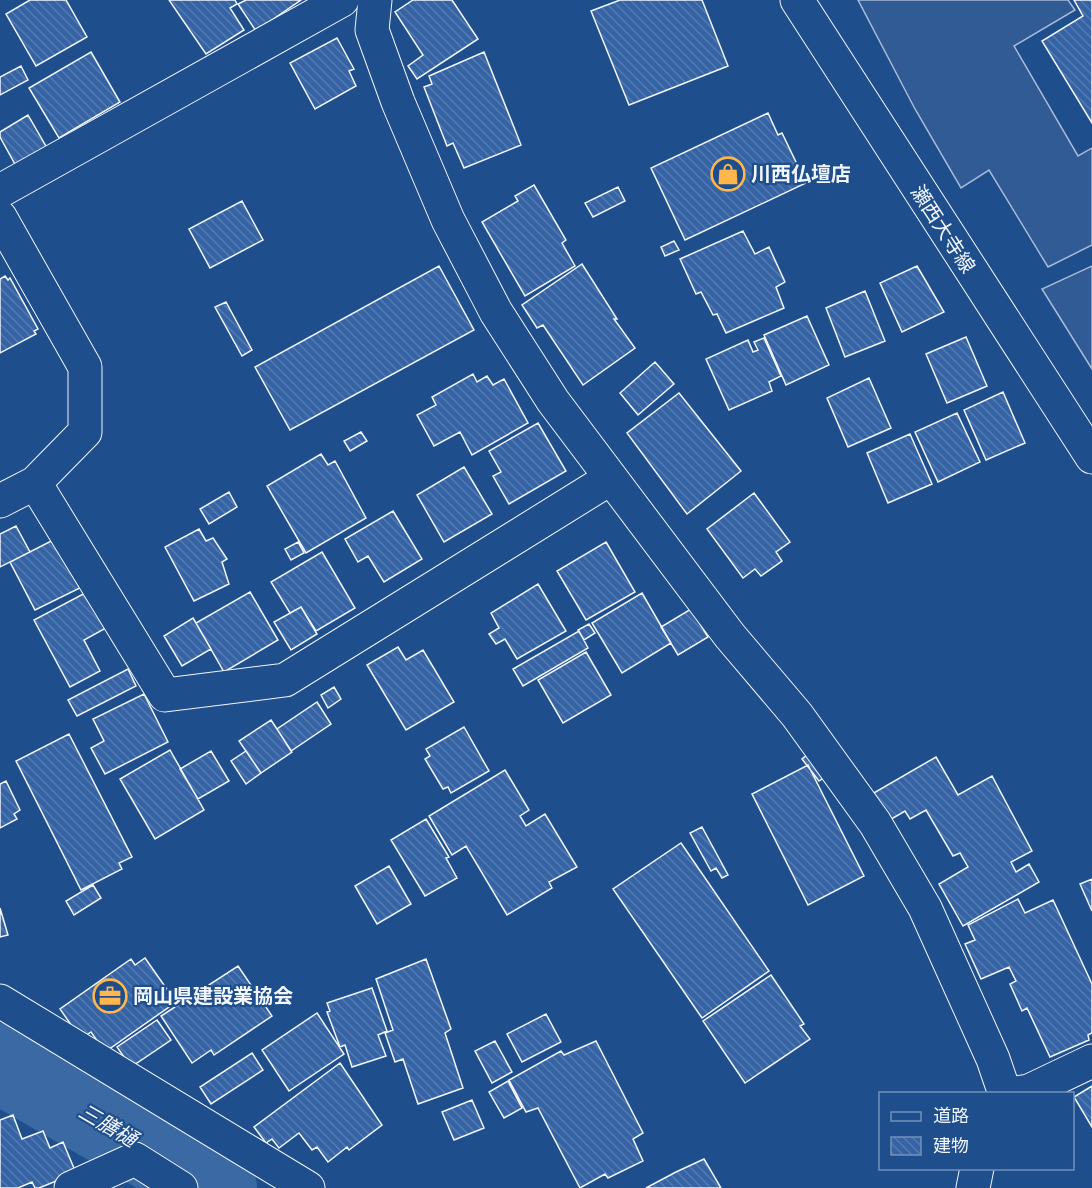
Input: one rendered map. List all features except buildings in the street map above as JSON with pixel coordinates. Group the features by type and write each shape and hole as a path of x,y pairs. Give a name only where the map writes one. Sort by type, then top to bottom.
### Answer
{"street":[{"path":"0,191 342,0"},
{"path":"375,0 372,30 398,102 448,220 495,312 553,401 730,636 797,715 875,823 925,908 989,1050 1005,1092"},
{"name":"瀬西大寺線","path":"797,0 1092,457"},
{"path":"0,217 85,367 85,432 35,483 0,501"},
{"path":"35,483 165,695 285,680 611,478"},
{"path":"0,1001 308,1188"},
{"path":"1021,1092 1029,1091 1092,1061"},
{"path":"71,1188 135,1159 181,1188"},
{"path":"973,1188 977,1170"}],"shaded area":[{"path":"858,0 1068,0 1075,10 1014,46 1078,156 1092,148 1092,245 1048,267 989,170 961,188 915,109"},
{"path":"1092,266 1092,369 1042,289"}],"waterway":[{"name":"三膳樋","path":"0,1063 217,1188"}],"place":[{"name":"川西仏壇店","path":"728,174"},
{"name":"岡山県建設業協会","path":"110,996"}]}
